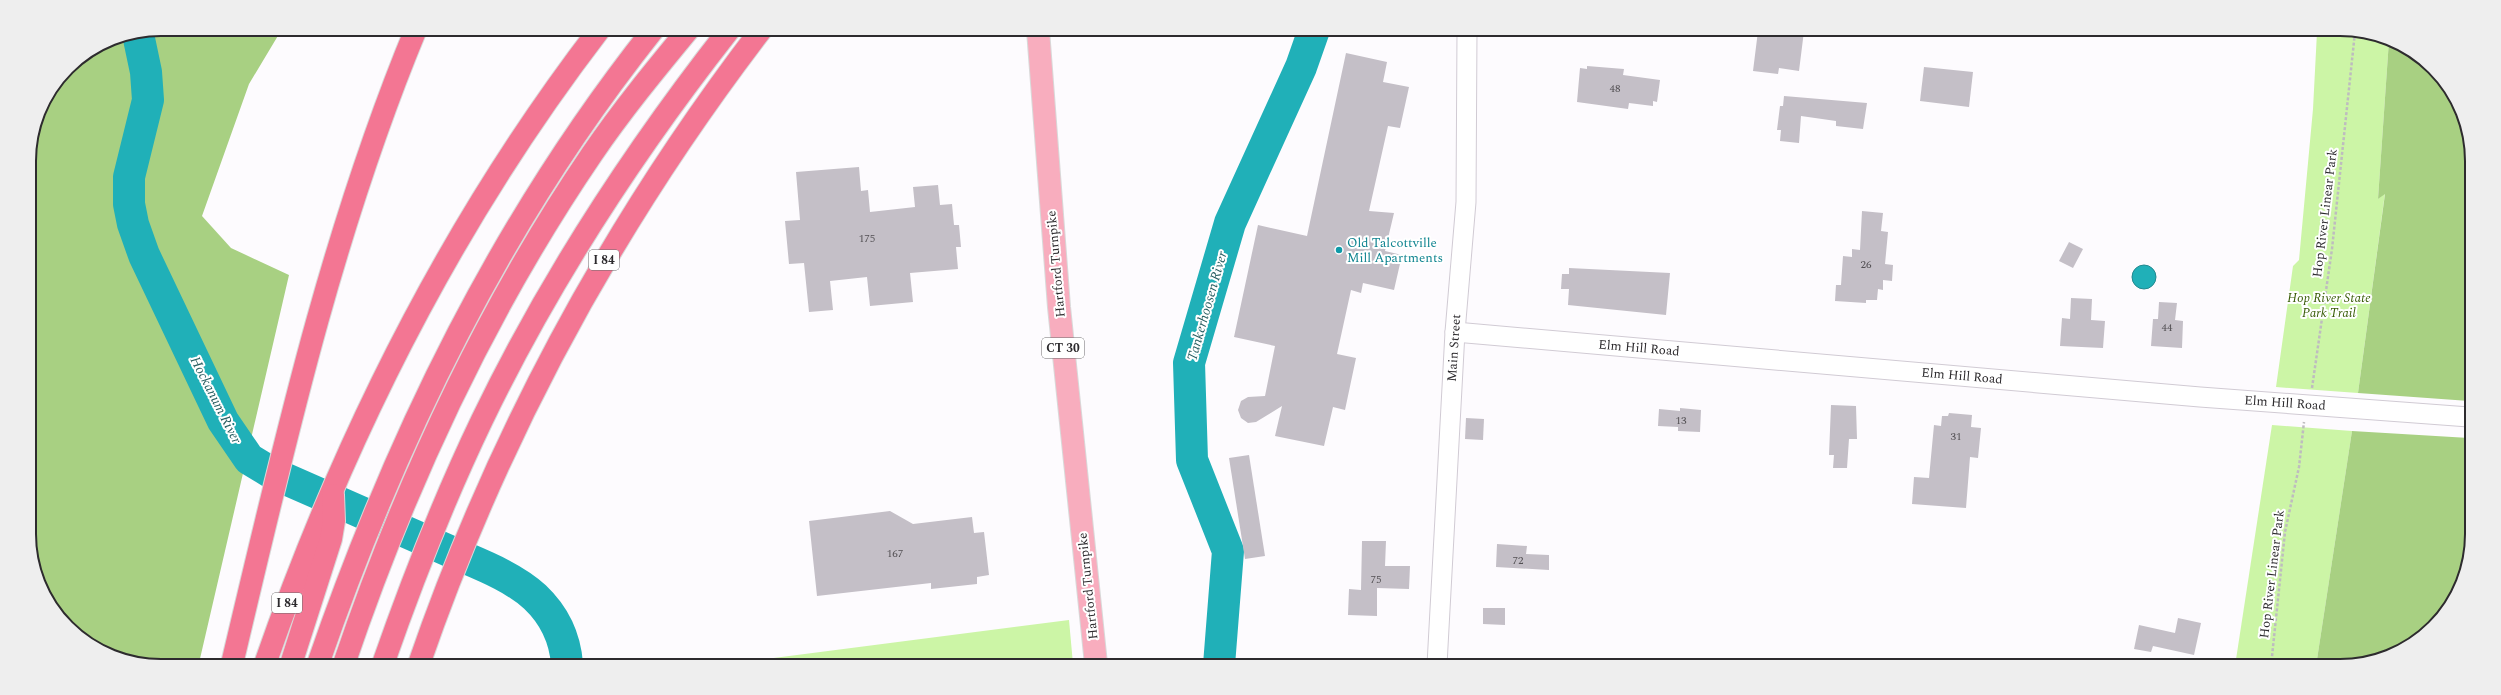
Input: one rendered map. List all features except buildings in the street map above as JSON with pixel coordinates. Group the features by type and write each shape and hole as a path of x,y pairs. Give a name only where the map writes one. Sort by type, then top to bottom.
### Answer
{"highway":[{"path":"233,659 288,429 343,228 378,127 413,36"},
{"name":"I 84","path":"267,659 319,546 333,488 348,454 426,296 480,201 539,111 595,36"},
{"path":"320,659 355,561 390,471 455,339 511,238 580,130 649,36"},
{"path":"346,659 377,570 412,480 470,360 545,226 616,121 683,36"},
{"path":"385,659 412,585 448,496 505,374 566,266 650,135 724,36"},
{"name":"I 84","path":"421,659 443,598 479,508 526,404 560,338 608,254 698,117 757,36"},
{"path":"292,659 319,546"}],"main road":[{"name":"Hartford Turnpike","path":"1038,36 1059,307 1095,659"}],"street":[{"name":"Main Street","path":"1437,659 1455,332 1466,202 1467,36"},
{"name":"Elm Hill Road","path":"1455,332 2200,397 2465,416"}],"path":[{"name":"Hop River Linear Park","path":"2312,391 2332,249 2355,37"},
{"name":"Hop River Linear Park","path":"2272,659 2285,532 2299,466 2304,418"}],"green space":[{"path":"278,36 249,84 202,216 231,248 289,275 200,659 152,659 136,657 105,646 91,638 72,623 53,597 45,582 40,567 36,534 36,152 40,128 45,113 57,91 72,72 91,57 105,49 128,40 144,37"},
{"name":"Hop River State Park Trail","path":"2317,36 2349,36 2365,38 2389,45 2378,199 2385,193 2358,393 2276,387 2293,266 2299,260 2313,109"},
{"path":"2389,45 2403,53 2429,72 2452,105 2463,136 2465,161 2465,401 2358,393 2385,194 2378,199"},
{"path":"2272,425 2352,431 2317,659 2236,659"},
{"path":"2352,431 2465,438 2464,551 2458,574 2448,597 2434,617 2423,628 2410,638 2388,650 2365,657 2349,659 2317,659"},
{"path":"1069,620 1073,659 765,659"}],"water":[{"path":"2144,265 2153,268 2156,277 2153,286 2144,289 2135,286 2132,277 2135,268"}],"waterway":[{"name":"Tankerhoosen River","path":"1219,659 1228,551 1192,460 1189,363 1230,223 1301,67 1312,36"},
{"name":"Hockanum River","path":"139,38 146,72 148,100 129,177 129,204 133,224 144,255 223,421 249,459 272,473 481,565 515,582 526,589 548,611 561,636 566,659"}],"place":[{"name":"Old Talcottville Mill Apartments","path":"1339,250"}]}
